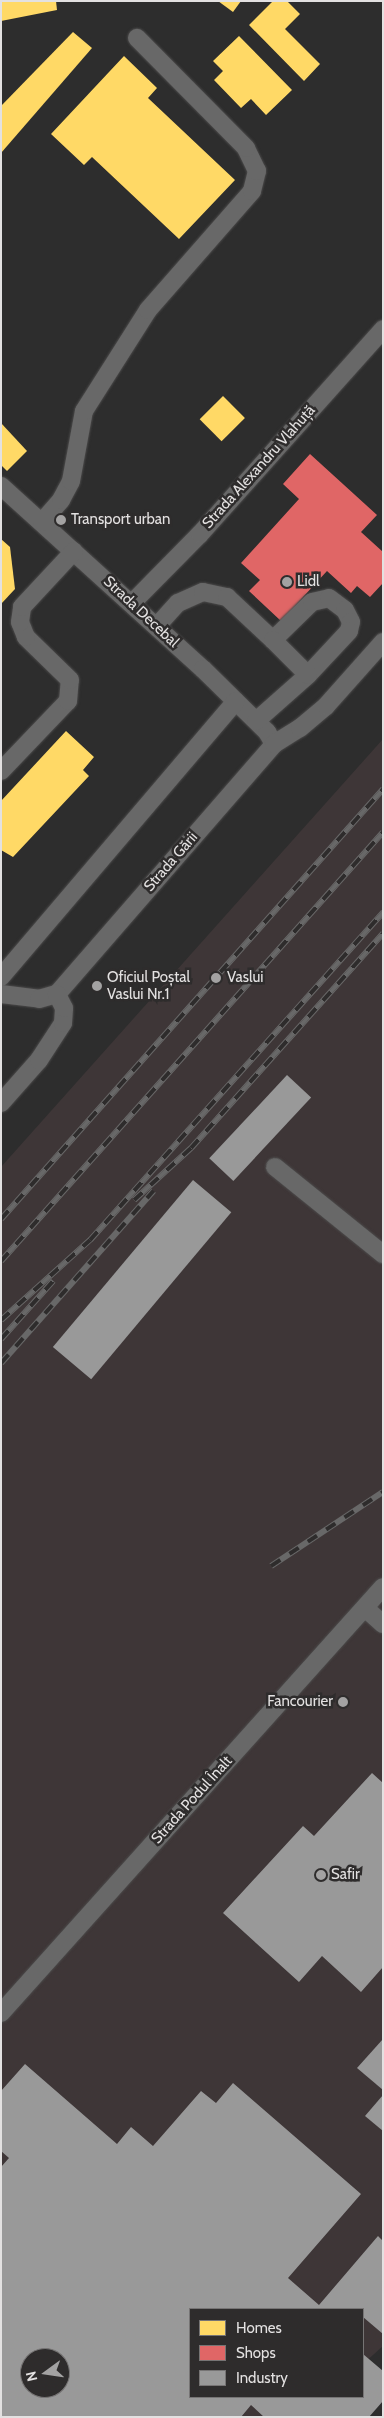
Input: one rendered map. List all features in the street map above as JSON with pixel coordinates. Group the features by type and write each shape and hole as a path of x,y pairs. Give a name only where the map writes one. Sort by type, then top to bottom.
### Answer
{"street":[{"path":"42,522 61,500 71,481 84,411 148,310 252,191 256,172 246,148 137,38"},
{"name":"Strada Alexandru Vlahuță","path":"132,603 200,534 383,329"},
{"name":"Strada Decebal","path":"1,486 157,626 256,721 274,744"},
{"path":"1,771 68,701 70,680 26,637 20,622 22,608 74,551"},
{"path":"157,626 178,603 192,595 213,592 227,597 308,675"},
{"path":"256,721 308,675 349,631 351,622 345,610 329,598 312,602 273,640"},
{"name":"Strada Gării","path":"57,994 274,744 300,728 326,706 383,642"},
{"path":"1,977 236,701"},
{"path":"1,994 39,999 57,994 64,1008 63,1023 39,1060 1,1103"},
{"path":"275,1168 383,1254"},
{"name":"Strada Podul Înalt","path":"1,2013 383,1587"},
{"path":"365,1608 383,1624"}],"shaded area":[{"path":"383,739 383,2346 364,2363 364,2308 189,2308 189,2398 324,2398 302,2417 1,2417 1,1167"}],"building: Homes":[{"path":"1,1 56,1 57,10 1,21"},
{"path":"218,1 241,1 233,12"},
{"path":"273,1 287,1 300,14 285,29 320,64 304,81 249,25"},
{"path":"73,32 92,48 1,153 1,106"},
{"path":"239,36 292,90 266,115 251,99 241,108 214,80 223,71 213,61"},
{"path":"124,56 157,88 148,98 235,180 179,239 92,157 84,165 51,134"},
{"path":"223,396 245,418 222,441 200,419"},
{"path":"1,423 27,451 7,471 1,465"},
{"path":"1,539 10,547 15,589 1,604"},
{"path":"66,731 94,757 83,770 89,776 13,857 1,850 1,801"}],"building: Shops":[{"path":"310,454 377,515 361,532 383,552 383,583 370,597 357,586 351,593 327,571 281,621 249,591 260,580 241,563 299,499 283,484"}],"building: Industry":[{"path":"287,1075 311,1098 233,1181 209,1158"},
{"path":"193,1180 231,1212 91,1379 53,1347"},
{"name":"Safir","path":"372,1773 383,1783 383,1967 361,1992 322,1956 299,1982 223,1913 303,1826 314,1836"},
{"path":"383,2039 383,2090 357,2068"},
{"path":"25,2064 117,2144 131,2127 153,2146 201,2091 216,2103 233,2083 361,2194 288,2278 319,2305 378,2236 383,2241 383,2334 364,2318 364,2308 189,2308 189,2398 364,2398 364,2355 383,2371 383,2401 369,2417 264,2417 251,2405 241,2417 1,2417 1,2167 9,2158 1,2151 1,2091"},
{"path":"383,2095 383,2131 365,2116"}],"railway":[{"path":"1,1219 383,789"},
{"path":"1,1261 383,832"},
{"path":"1,1320 90,1240 383,912"},
{"path":"134,1200 191,1148 383,933"},
{"path":"1,1363 153,1191"},
{"path":"1,1339 53,1281"},
{"path":"271,1566 383,1492"}],"place":[{"name":"Transport urban","path":"61,520"},
{"name":"Lidl","path":"287,582"},
{"name":"Vaslui","path":"216,978"},
{"name":"Oficiul Poștal Vaslui Nr.1","path":"97,986"},
{"name":"Fancourier","path":"343,1702"},
{"name":"Safir","path":"321,1875"}]}
